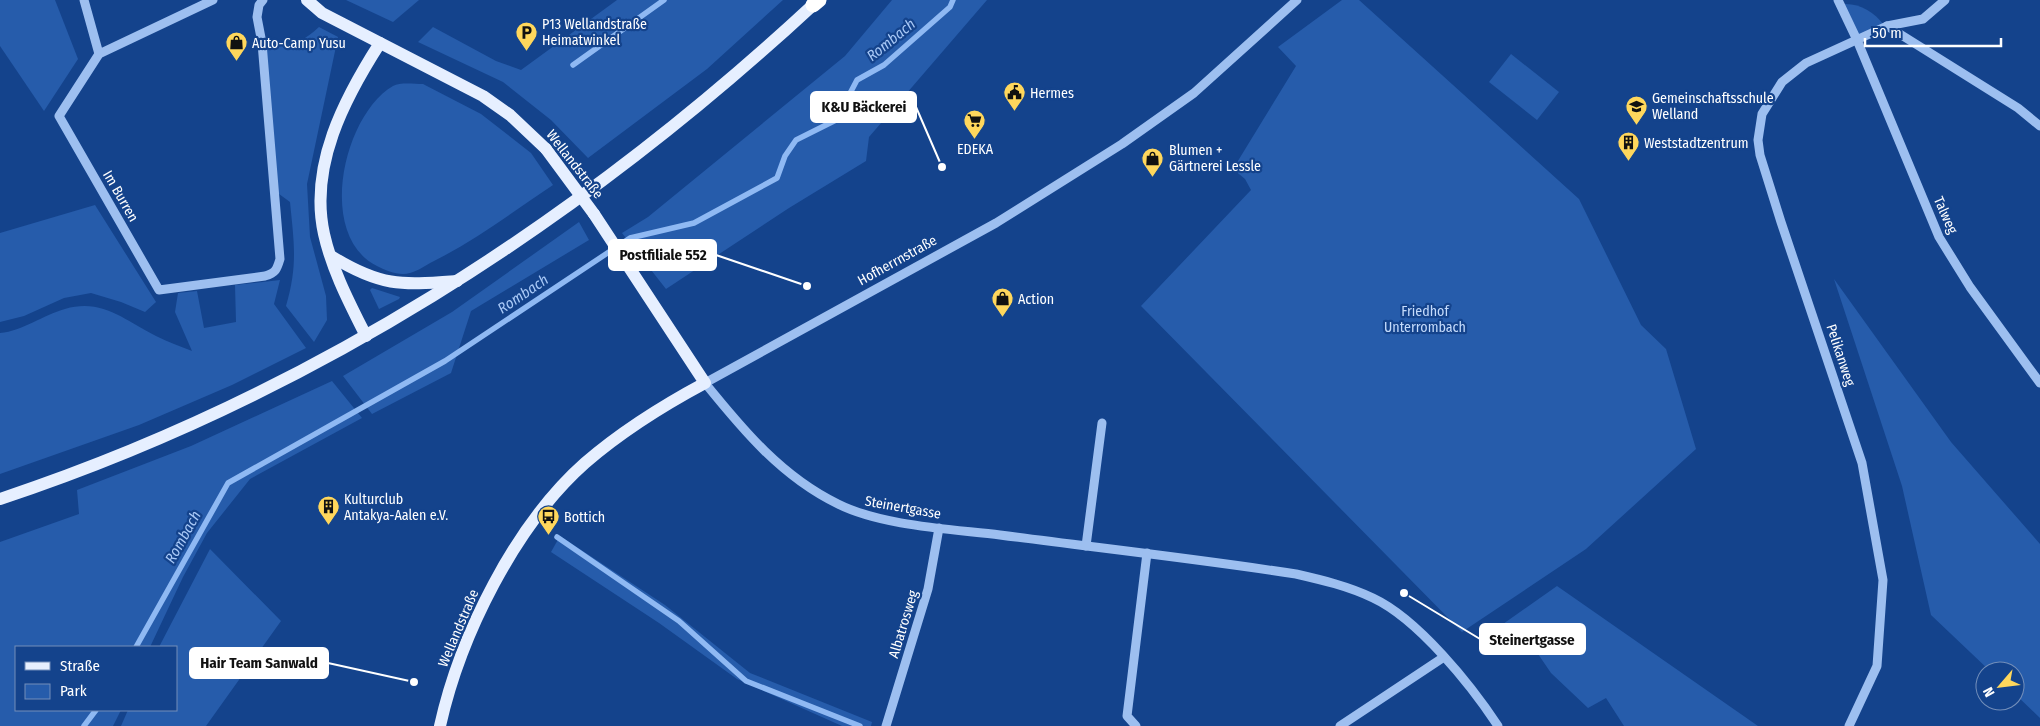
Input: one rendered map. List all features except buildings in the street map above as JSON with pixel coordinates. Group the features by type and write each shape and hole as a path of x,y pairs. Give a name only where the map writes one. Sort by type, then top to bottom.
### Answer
{"main road":[{"name":"Wellandstraße","path":"307,0 322,13 483,96 516,121 546,149 576,187 705,383"},
{"path":"0,499 99,463 170,433 277,383 366,336 460,280 548,222 649,148 746,67 816,3"},
{"path":"366,336 349,302 324,235 320,193 327,154 340,114 380,43"},
{"path":"332,256 364,275 387,282 420,283 460,280"},
{"name":"Hofherrnstraße","path":"516,547 554,495 584,464 658,408 705,383"},
{"name":"Wellandstraße","path":"440,726 453,679 467,641 483,605 516,547"}],"street":[{"path":"84,0 99,54 213,0"},
{"name":"Hofherrnstraße","path":"705,383 996,223 1129,140 1194,93 1297,0"},
{"name":"Talweg","path":"1838,0 1857,40 1940,237 1970,287 2040,383"},
{"name":"Pelikanweg","path":"1849,726 1877,666 1883,580 1862,463 1781,222 1760,155 1758,140 1762,114 1782,82 1806,63 1887,26 1923,19 1945,0"},
{"name":"Im Burren","path":"99,54 59,116 159,290 273,274 277,269 280,259 262,43 257,17 258,2"},
{"path":"1887,26 2018,108 2040,126"},
{"name":"Steinertgasse","path":"705,383 747,435 780,466 813,490 865,516 939,528 1147,553 1296,574 1331,582 1375,598 1413,626 1444,657 1479,697 1498,726"},
{"path":"1086,546 1102,423"},
{"name":"Albatrosweg","path":"886,726 928,589 939,528"},
{"path":"1136,726 1127,716 1147,553"},
{"path":"1340,726 1444,657"}],"green space":[{"path":"0,0 55,0 78,59 44,111 0,46"},
{"path":"346,0 419,0 393,22"},
{"path":"617,0 783,0 707,69 588,158 551,120 503,82 418,42 433,27 496,61 521,70"},
{"path":"892,0 987,0 869,137 866,161 789,208 666,289 622,233 648,217 845,56"},
{"name":"Friedhof Unterrombach","path":"1342,0 1359,0 1579,199 1641,325 1666,349 1696,449 1586,549 1462,632 1141,306 1251,190 1245,179 1233,169 1296,66 1278,47"},
{"path":"1843,4 1855,5 1866,9 1884,25 1859,38"},
{"path":"319,27 338,37 307,184 310,237 326,296 327,320 314,342 286,306 294,266 293,230 290,202 275,191 262,43 293,43 305,38"},
{"path":"1511,54 1559,92 1537,120 1489,82"},
{"path":"423,84 481,114 531,153 553,185 480,235 450,253 413,272 406,274 397,273 377,266 358,251 347,229 342,204 343,176 350,148 361,122 375,101 393,86"},
{"path":"95,205 156,302 145,312 91,293 64,298 24,316 0,322 0,233"},
{"path":"579,222 589,240 471,311 451,373 372,414 343,376 452,312"},
{"path":"1834,279 1951,442 2040,544 2040,718 2025,704 2025,661 1979,661 1931,615 1902,486"},
{"path":"280,280 274,304 306,348 232,385 139,425 0,474 0,333 17,329 65,309 91,306 113,313 156,336 192,351 175,312 178,293 197,291 204,328 236,322 235,285"},
{"path":"372,288 400,297 379,309 370,290"},
{"path":"332,381 362,418 250,479 207,533 183,577 150,646 15,646 15,711 120,711 113,726 0,726 0,542 79,514 77,490 191,446"},
{"path":"560,536 665,605 750,673 872,722 871,726 842,726 737,679 659,623 551,552"},
{"path":"210,549 281,621 206,726 121,726 128,711 178,711 178,646 160,646"},
{"path":"1557,586 1758,726 1624,726 1606,698 1588,708 1551,673 1523,632 1491,651 1486,636"}],"waterway":[{"path":"573,65 664,0"},
{"name":"Rombach","path":"137,646 228,483 445,361 630,238 694,223 777,178 785,156 796,140 836,120 857,80 884,65 950,7 953,0"},
{"path":"557,537 679,621 746,681 860,726"},
{"name":"Rombach","path":"84,726 95,711"}],"place":[{"name":"P13 Wellandstraße Heimatwinkel","path":"526,51"},
{"name":"Auto-Camp Yusu","path":"236,62"},
{"name":"Hermes","path":"1014,112"},
{"name":"Gemeinschaftsschule Welland","path":"1636,125"},
{"name":"EDEKA","path":"975,140"},
{"name":"Weststadtzentrum","path":"1628,162"},
{"name":"K&U Bäckerei","path":"942,167"},
{"name":"Blumen + Gärtnerei Lessle","path":"1153,177"},
{"name":"Postfiliale 552","path":"807,286"},
{"name":"Action","path":"1002,318"},
{"name":"Kulturclub Antakya-Aalen e.V.","path":"328,526"},
{"name":"Bottich","path":"548,536"},
{"name":"Steinertgasse","path":"1404,593"},
{"name":"Hair Team Sanwald","path":"414,682"}]}
